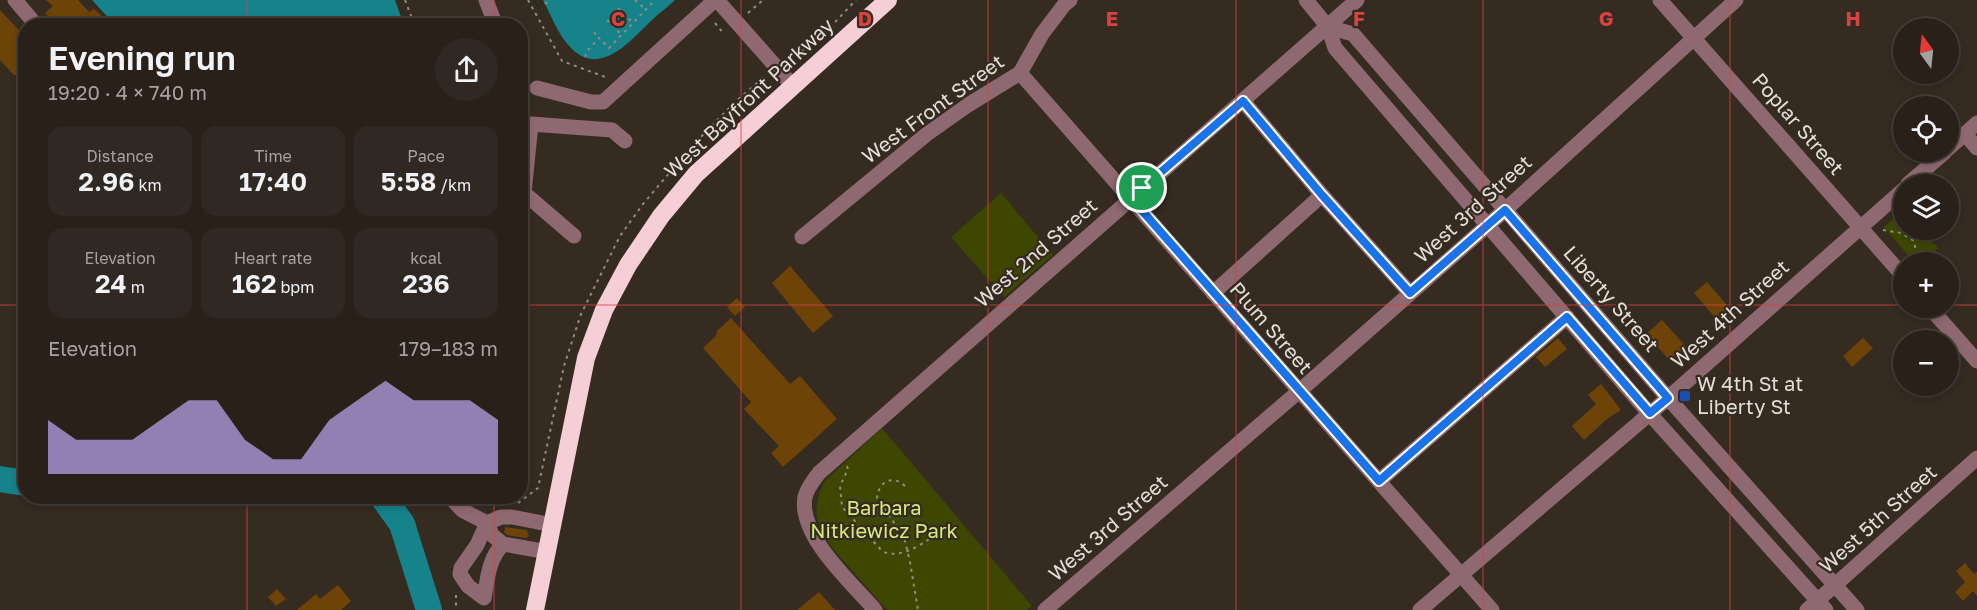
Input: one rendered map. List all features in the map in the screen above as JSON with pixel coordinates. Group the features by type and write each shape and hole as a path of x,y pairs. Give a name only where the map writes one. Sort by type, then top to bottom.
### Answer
{"highway":[{"name":"West Bayfront Parkway","path":"536,610 586,358 612,294 643,242 678,194 717,154 888,0"}],"street":[{"path":"15,0 30,18"},
{"path":"486,0 493,18"},
{"path":"537,88 591,102 603,102 716,0 793,86"},
{"name":"West Front Street","path":"802,237 927,134 1020,73 1042,34 1070,0"},
{"path":"1306,0 1328,27 1335,48 1817,607"},
{"name":"West 2nd Street","path":"875,610 814,539 805,511 805,497 819,473 1357,0"},
{"name":"Poplar Street","path":"1660,0 1893,264"},
{"name":"West 3rd Street","path":"1045,610 1505,210 1737,0"},
{"name":"Liberty Street","path":"1328,27 1353,34 1668,398 1857,610"},
{"name":"Plum Street","path":"1020,73 1492,610"},
{"path":"1243,101 1322,195 1410,293"},
{"path":"589,129 591,102"},
{"path":"528,158 531,124 612,130 625,141"},
{"path":"1959,140 1971,129 1977,148"},
{"path":"1919,174 1933,162"},
{"path":"528,195 574,236"},
{"path":"1213,294 1322,195"},
{"name":"West 4th Street","path":"1420,610 1668,398 1893,198"},
{"path":"1379,481 1567,317"},
{"path":"1939,318 1977,361"},
{"name":"West 5th Street","path":"1817,607 1835,586 1977,458"},
{"path":"456,504 462,510 487,523 499,549 484,598 468,586 460,574 487,523 501,517 512,517 553,525"},
{"path":"477,545 499,549 548,552"}],"path":[{"path":"405,0 412,18"},
{"path":"528,0 562,61 595,73"},
{"path":"545,4 549,0"},
{"path":"635,0 646,10"},
{"path":"594,32 609,48 656,0"},
{"path":"748,19 747,15 763,0"},
{"path":"694,144 742,95 776,68 818,40 855,0"},
{"path":"618,8 633,22"},
{"path":"607,20 622,35"},
{"path":"715,23 724,34"},
{"path":"585,57 599,38"},
{"path":"1883,230 1901,232 1914,241 1916,252"},
{"path":"847,466 848,469 841,483 841,503 879,548 886,553 894,554 908,550 928,540 932,531"},
{"path":"905,486 897,480 885,481 879,487 877,498 902,532 908,550 918,610"}],"green space":[{"path":"1001,193 1053,255 1004,297 951,237"},
{"path":"1893,219 1893,238 1884,227"},
{"path":"1895,240 1931,240 1938,248 1933,252 1905,252"},
{"name":"Barbara Nitkiewicz Park","path":"882,428 1032,606 1027,610 887,610 833,548 820,529 817,519 819,496 824,482"}],"water":[{"path":"92,0 395,0 401,18 109,18"},
{"path":"543,0 675,0 625,46 604,58 593,59 582,56 566,43"}],"building":[{"path":"46,0 78,0 89,12 94,9 104,18 49,18 45,13 53,6"},
{"path":"0,10 18,29 18,75 14,75 0,60"},
{"path":"790,266 833,316 813,333 772,283"},
{"path":"1707,282 1732,311 1719,322 1694,293"},
{"path":"737,298 745,307 735,316 727,307"},
{"path":"731,318 790,384 800,376 837,419 783,467 771,453 779,446 744,409 751,402 703,348"},
{"path":"1662,320 1689,350 1673,364 1646,334"},
{"path":"1558,338 1567,349 1545,367 1536,357"},
{"path":"1863,338 1873,348 1852,367 1843,356"},
{"path":"1601,384 1621,410 1607,419 1584,440 1572,426 1596,404 1588,395"},
{"path":"505,527 527,530 529,536 526,538 507,535 504,532"},
{"path":"1965,563 1974,574 1977,572 1977,596 1973,591 1963,601 1955,592 1965,582 1956,571"},
{"path":"338,585 351,601 341,610 297,610 316,594 320,599"},
{"path":"277,589 286,599 276,606 268,597"},
{"path":"819,592 835,610 797,610"}],"waterway":[{"path":"0,479 18,482"},
{"path":"388,504 402,524 429,610"}],"place":[{"name":"W 4th St at Liberty St","path":"1685,396"}],"route":[{"path":"1243,101 1322,195 1410,293 1505,210 1668,398 1650,413 1567,317 1379,481 1131,198 1142,188 1243,101"}]}
